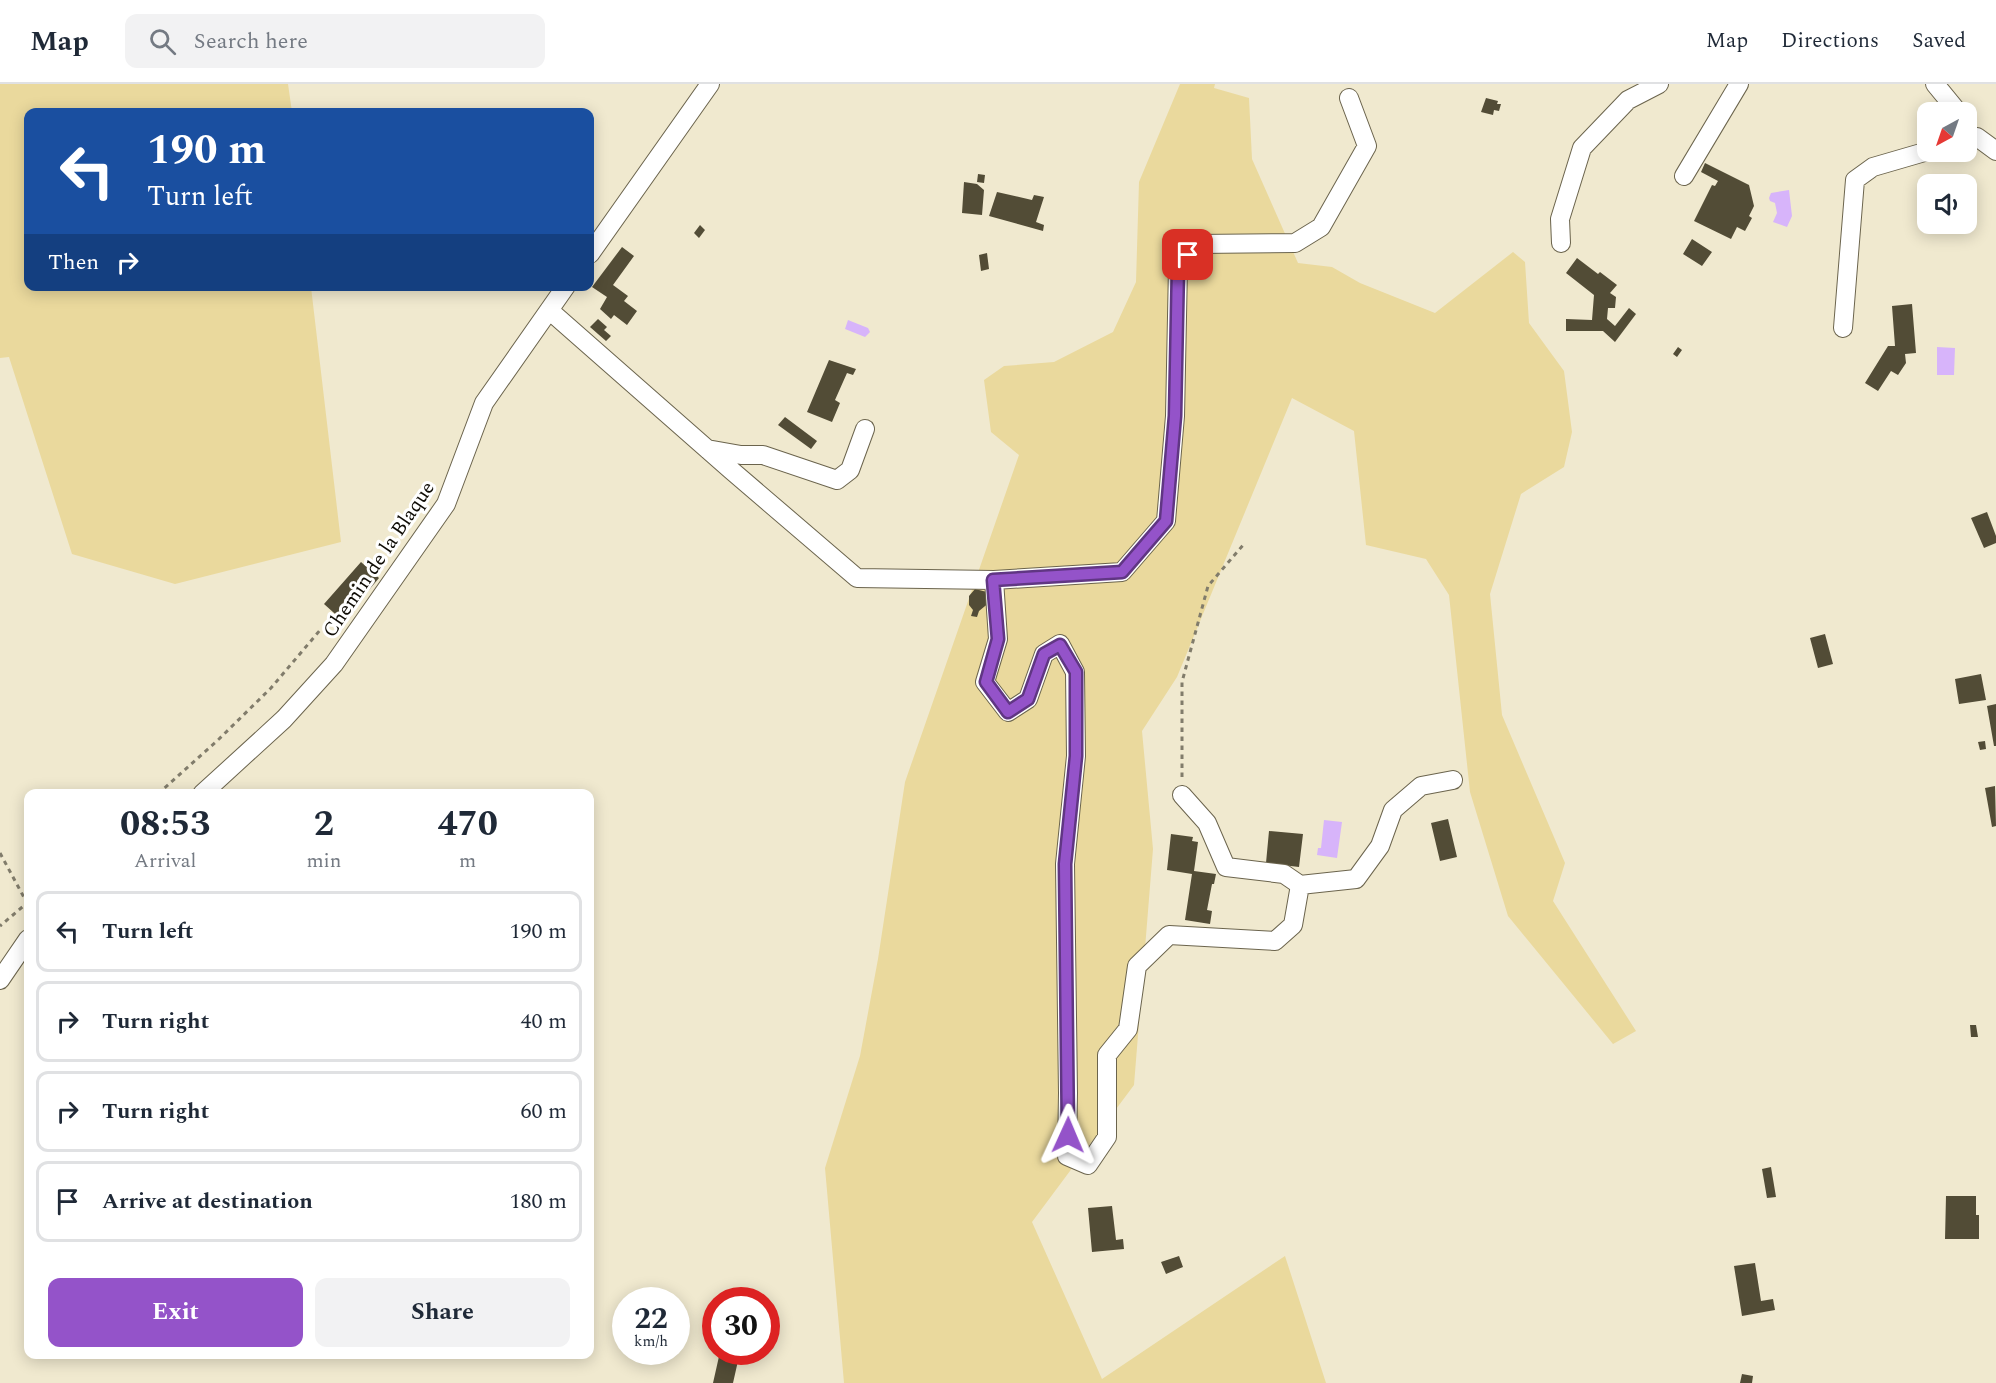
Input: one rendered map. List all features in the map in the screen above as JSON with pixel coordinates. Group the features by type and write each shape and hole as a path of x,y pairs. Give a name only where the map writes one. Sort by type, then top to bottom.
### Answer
{"street":[{"path":"594,248 710,84"},
{"path":"1561,243 1560,219 1582,148 1628,100 1659,84"},
{"path":"1684,176 1739,84"},
{"path":"1935,84 1950,102"},
{"path":"549,310 857,578 993,580 1122,572 1166,521 1175,416 1178,267 1197,244 1295,243 1321,226 1367,146 1349,98"},
{"path":"1977,138 1996,151"},
{"path":"1843,328 1855,180 1873,167 1917,154"},
{"name":"Chemin de la Blaque","path":"207,789 284,719 334,664 446,504 484,403 562,291"},
{"path":"707,449 741,455 764,454 837,480 850,470 865,429"},
{"path":"993,580 998,639 986,682 1008,712 1028,699 1044,654 1060,645 1076,672 1076,756 1065,864 1068,1156 1088,1166 1107,1137 1107,1055 1128,1029 1137,966 1169,934 1275,941 1293,925 1300,885"},
{"path":"1182,795 1208,823 1226,867 1284,874 1300,885 1356,879 1380,846 1393,810 1421,786 1454,780"},
{"path":"0,980 24,945"}],"path":[{"path":"1182,795 1182,682 1208,586 1244,544"},
{"path":"164,789 271,688 321,629"},
{"path":"0,853 24,895"},
{"path":"0,926 24,905"}],"shaded area":[{"path":"0,84 288,84 291,108 24,108 24,291 311,291 341,542 175,584 72,554 9,357 0,358"},
{"path":"1180,84 1215,84 1214,88 1249,98 1252,159 1298,263 1332,267 1360,283 1435,313 1513,252 1525,262 1529,323 1564,371 1572,432 1564,467 1521,494 1490,594 1502,715 1565,863 1553,901 1636,1031 1613,1044 1508,916 1470,792 1449,595 1426,559 1366,545 1354,431 1292,398 1177,677 1142,731 1153,849 1134,1085 1032,1222 1102,1379 1285,1256 1326,1383 844,1383 825,1168 860,1056 878,959 905,782 1019,455 991,432 984,380 1004,366 1054,362 1113,332 1136,282 1139,182"},
{"path":"1789,190 1792,216 1787,227 1773,222 1777,213 1775,203 1769,198 1771,193"},
{"path":"848,320 868,328 870,332 865,337 845,329"},
{"path":"1937,347 1955,348 1954,375 1937,375"},
{"path":"1324,820 1342,822 1337,858 1317,855 1318,848 1321,848"}],"building":[{"path":"1486,98 1501,104 1499,111 1494,110 1493,115 1481,112"},
{"path":"1705,163 1749,185 1754,206 1749,216 1752,218 1745,231 1737,227 1731,239 1694,221 1712,185 1715,186 1718,181 1701,172"},
{"path":"978,174 985,175 984,183 977,182"},
{"path":"964,182 977,184 984,190 982,215 962,213"},
{"path":"997,192 1032,200 1034,195 1044,197 1036,222 1044,225 1043,231 989,216"},
{"path":"700,225 705,230 699,238 694,233"},
{"path":"1692,239 1712,252 1702,266 1683,254"},
{"path":"622,247 634,256 613,285 628,296 624,301 637,311 627,325 614,315 611,319 600,309 607,297 594,288 594,284"},
{"path":"987,253 989,269 981,271 979,255"},
{"path":"1577,258 1617,285 1610,293 1616,297 1615,308 1608,308 1607,319 1615,326 1629,308 1636,314 1615,342 1603,331 1566,331 1566,319 1592,320 1594,295 1566,273"},
{"path":"1912,304 1916,353 1905,354 1906,363 1898,375 1891,371 1878,391 1865,383 1888,346 1895,346 1892,306"},
{"path":"598,319 607,327 604,330 611,336 606,341 590,327"},
{"path":"1678,347 1682,350 1677,357 1673,354"},
{"path":"829,360 856,369 853,375 847,373 835,400 840,403 832,422 807,412"},
{"path":"785,417 817,441 811,449 778,425"},
{"path":"1987,512 1996,536 1996,543 1984,548 1971,518"},
{"path":"361,562 379,578 343,621 324,604"},
{"path":"975,589 987,592 990,602 979,611 977,617 971,616 973,610 969,605 969,596"},
{"path":"1825,634 1833,664 1818,668 1810,638"},
{"path":"1981,674 1986,700 1959,704 1955,679"},
{"path":"1996,704 1996,746 1994,746 1987,706"},
{"path":"1985,741 1986,749 1980,750 1978,742"},
{"path":"1995,786 1996,826 1992,827 1985,788"},
{"path":"1448,819 1457,857 1440,861 1431,823"},
{"path":"1269,831 1303,834 1299,867 1266,863"},
{"path":"1171,834 1193,837 1192,841 1198,842 1194,871 1216,874 1207,910 1212,911 1210,924 1185,920 1192,874 1167,870"},
{"path":"1970,1025 1976,1025 1978,1037 1971,1037"},
{"path":"1771,1167 1776,1197 1767,1198 1762,1169"},
{"path":"1946,1196 1976,1196 1979,1239 1945,1239"},
{"path":"1112,1206 1116,1240 1123,1239 1124,1249 1092,1252 1088,1208"},
{"path":"1179,1256 1183,1267 1166,1274 1161,1262"},
{"path":"1755,1263 1761,1301 1773,1299 1775,1310 1742,1316 1734,1266"},
{"path":"717,1365 737,1365 733,1383 713,1383"},
{"path":"1742,1374 1753,1376 1752,1383 1740,1383"}],"route":[{"path":"1068,1135 1065,864 1076,756 1076,672 1060,645 1044,654 1028,699 1008,712 986,682 998,639 993,580 1122,572 1166,521 1175,416 1178,267 1188,255"}]}
